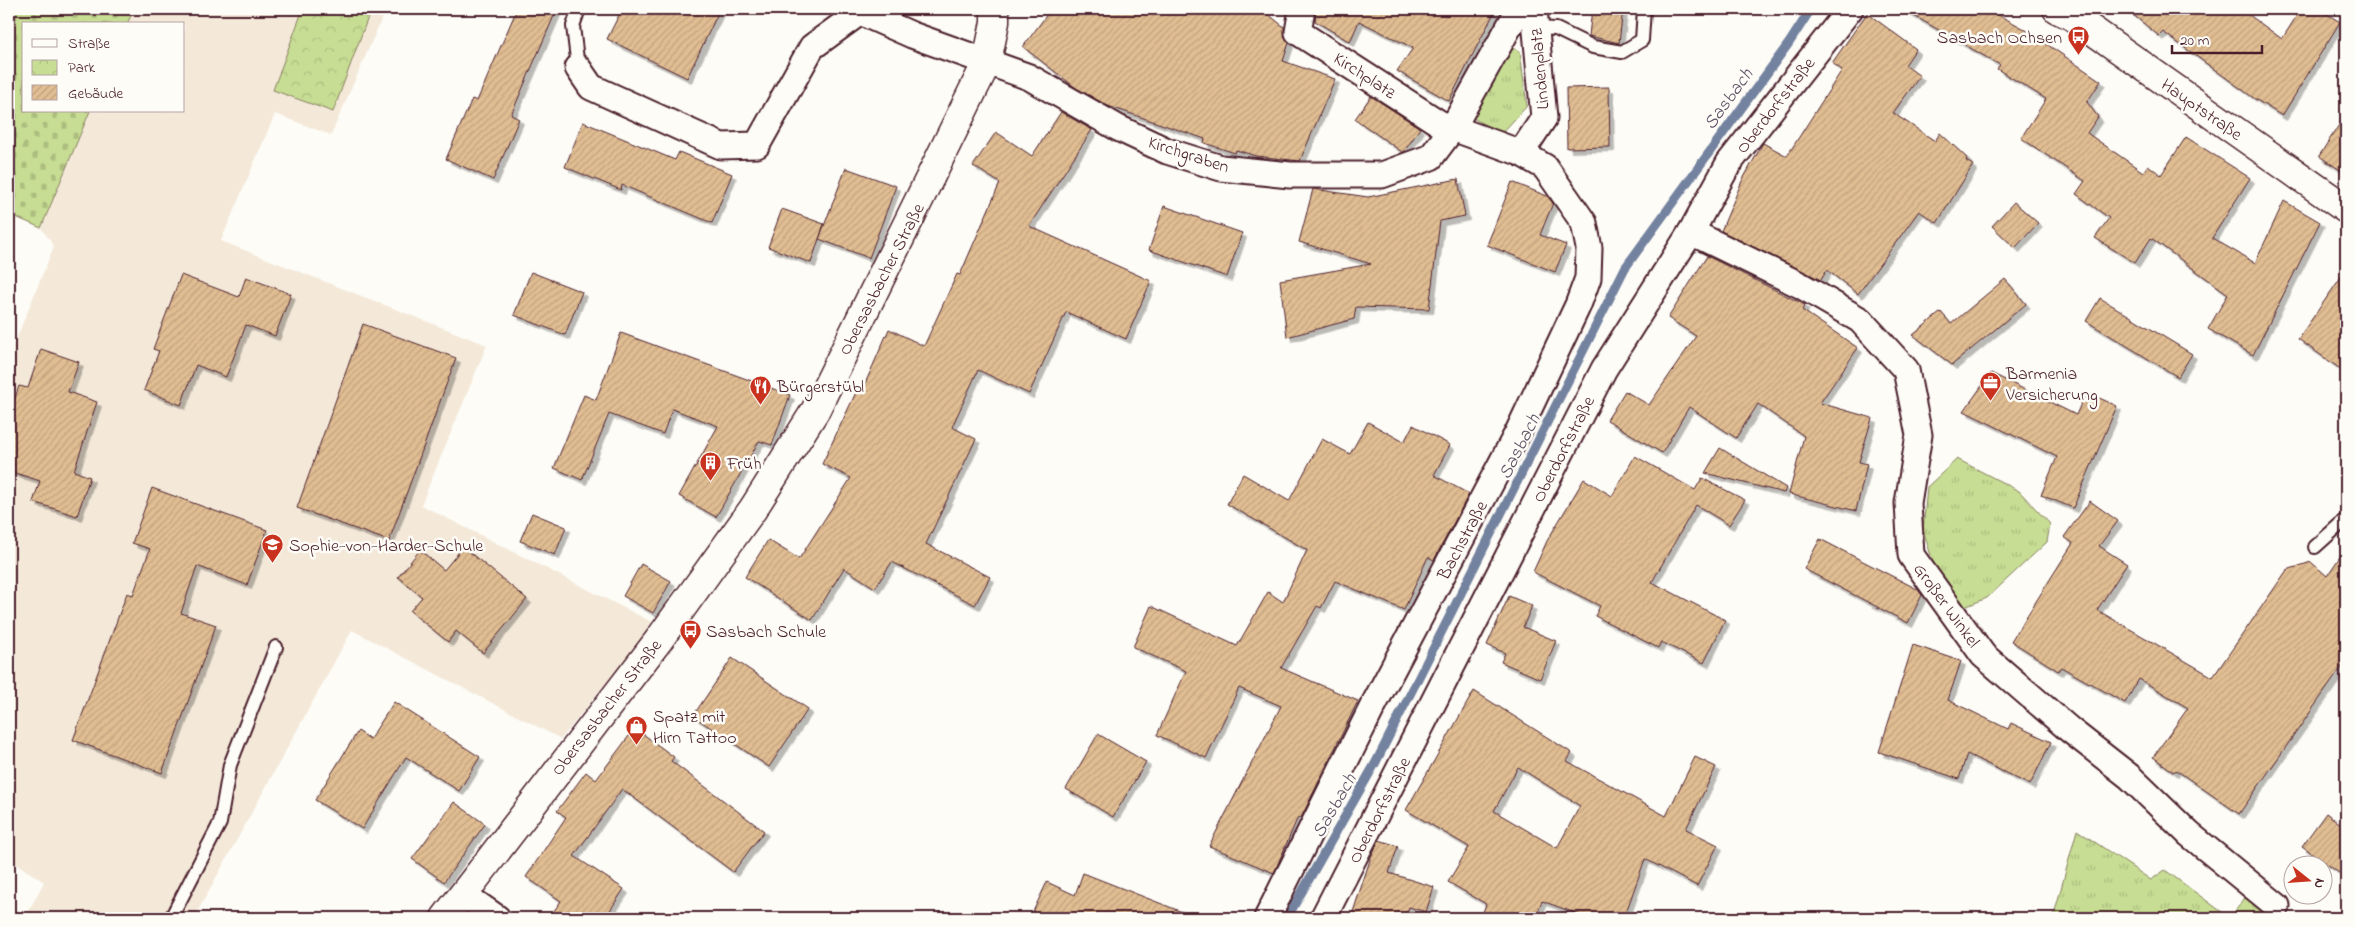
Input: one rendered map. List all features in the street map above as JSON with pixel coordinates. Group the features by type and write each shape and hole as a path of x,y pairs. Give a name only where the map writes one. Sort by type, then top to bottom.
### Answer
{"street":[{"name":"Obersasbacher Straße","path":"445,918 658,640 769,484 815,411 988,62 995,22 995,9"},
{"name":"Kirchplatz","path":"1302,9 1298,32 1452,129"},
{"name":"Lindenplatz","path":"1452,129 1519,9"},
{"name":"Oberdorfstraße","path":"1323,918 1604,369 1691,232 1729,163 1850,9"},
{"name":"Hauptstraße","path":"2057,9 2072,16 2346,209"},
{"name":"Kirchgraben","path":"578,68 591,86 722,146 757,145 812,47 860,12 912,35 1030,77 1118,128 1167,151 1221,168 1290,175 1382,175 1431,157 1452,129"},
{"name":"Lindenplatz","path":"1521,153 1544,118 1535,18"},
{"name":"Bachstraße","path":"1267,918 1373,706 1518,432 1588,278 1589,248 1584,223 1545,167 1521,153 1452,129"},
{"name":"Großer Winkel","path":"1691,232 1800,285 1860,320 1906,370 1918,435 1908,502 1911,555 1983,655 2070,730 2130,777 2189,834 2277,906"},
{"path":"464,895 497,918"}],"lane":[{"path":"578,68 573,26 580,9"},
{"path":"1535,18 1593,48 1622,52 1642,40 1644,9"},
{"path":"2315,547 2346,519"},
{"path":"172,918 220,823 230,764 276,647"}],"shaded area":[{"name":"Sophie-von-Harder-Schule","path":"134,9 386,9 331,135 275,114 221,241 487,345 421,505 654,623 561,739 352,630 194,918 25,918 44,882 9,859 9,357 54,246 41,228 90,112 185,112 185,22 128,22"}],"green space":[{"path":"9,9 134,9 128,22 22,22 22,112 90,112 41,228 9,214"},
{"path":"303,9 371,9 333,112 273,90"},
{"path":"1510,47 1520,51 1527,106 1501,134 1473,118"},
{"path":"1957,459 2019,491 2050,524 2047,542 1987,598 1962,608 1933,562 1923,530 1927,487"},
{"path":"2077,830 2151,880 2165,870 2230,918 2053,918"},
{"path":"2247,895 2256,902 2264,918 2230,918"}],"building":[{"path":"517,9 557,9 511,115 519,119 493,180 446,159 472,99 477,101"},
{"path":"622,9 720,9 687,78 607,39"},
{"path":"1051,9 1262,9 1284,27 1285,37 1289,43 1283,61 1335,79 1300,161 1256,156 1236,150 1235,153 1204,143 1205,139 1108,106 1076,88 1023,47"},
{"path":"1316,9 1496,9 1449,101 1397,71 1413,48 1359,21 1350,42 1315,21"},
{"path":"1592,9 1623,9 1619,43 1589,36"},
{"path":"1902,9 1987,9 2023,28 2101,81 2087,102 2098,117 2087,133 2143,172 2148,165 2161,175 2186,137 2250,178 2212,238 2255,263 2284,201 2320,222 2253,355 2208,329 2228,294 2151,238 2135,263 2095,238 2109,218 2076,194 2085,181 2021,138 2046,99 1997,69 2000,65"},
{"path":"2126,9 2241,9 2282,39 2301,9 2319,9 2340,22 2282,116 2255,99 2163,32 2159,36"},
{"path":"1867,13 1916,49 1905,65 1920,76 1893,113 1935,141 1940,133 1967,158 1966,161 1973,165 1937,223 1919,211 1858,294 1827,270 1821,280 1721,231 1742,181 1763,143 1787,156 1842,70 1832,63"},
{"path":"1609,87 1610,147 1567,148 1566,88"},
{"path":"1371,96 1420,128 1404,152 1355,119"},
{"path":"1061,112 1092,130 1029,226 1151,281 1126,339 1066,312 1029,394 978,370 952,427 976,439 926,544 990,577 975,605 892,562 875,588 844,568 812,620 745,577 768,540 799,559 851,478 822,464 860,384 864,386 889,329 924,346 957,274 960,275 1000,183 973,166 996,132 1032,156"},
{"path":"2346,114 2346,174 2319,156"},
{"path":"583,122 675,160 679,152 732,174 712,223 622,185 621,190 565,167"},
{"path":"846,168 896,186 869,258 819,239"},
{"path":"1458,179 1465,216 1440,221 1429,309 1356,307 1354,319 1287,337 1280,280 1371,264 1299,242 1313,189 1368,197"},
{"path":"1512,182 1547,196 1553,203 1540,235 1566,245 1555,272 1487,245"},
{"path":"2014,202 2038,223 2015,248 1992,226"},
{"path":"1164,206 1242,233 1227,277 1149,250"},
{"path":"782,209 824,224 811,263 768,247"},
{"path":"1707,256 1805,305 1802,310 1858,348 1820,403 1872,418 1859,462 1867,464 1856,511 1789,494 1804,436 1758,404 1736,438 1689,407 1662,453 1607,420 1625,391 1649,405 1696,336 1668,318"},
{"path":"2346,270 2346,373 2298,339"},
{"path":"531,272 582,292 565,335 514,315"},
{"path":"181,275 239,297 246,277 291,294 275,336 246,325 226,377 196,365 181,405 144,390 159,351 153,349"},
{"path":"2005,279 2026,304 1952,365 1913,335 1941,312 1951,324"},
{"path":"2100,298 2192,354 2178,377 2086,321"},
{"path":"363,324 456,358 389,541 297,508"},
{"path":"621,333 790,395 772,445 759,441 716,517 679,496 718,426 672,409 663,434 609,414 582,480 554,468 584,395 596,400"},
{"path":"41,349 79,362 68,392 97,402 74,471 90,477 77,516 33,502 40,481 9,471 9,415 19,386 28,388"},
{"path":"1991,373 2076,415 2086,392 2117,406 2073,508 2041,495 2057,457 1964,411"},
{"path":"1368,422 1404,442 1413,425 1450,445 1434,475 1469,494 1434,560 1428,557 1404,610 1335,581 1321,608 1317,606 1281,668 1358,701 1301,818 1298,817 1274,873 1209,846 1281,706 1239,688 1206,758 1157,735 1186,671 1133,647 1151,606 1237,646 1268,592 1283,602 1307,550 1227,504 1243,474 1289,501 1322,439 1350,454"},
{"path":"1720,448 1786,488 1784,493 1705,473"},
{"path":"1635,456 1695,490 1702,478 1745,500 1729,525 1696,505 1652,582 1725,620 1704,663 1661,642 1658,648 1595,616 1600,606 1533,572 1547,541 1584,479 1612,496"},
{"path":"152,488 267,530 247,585 197,566 181,613 216,625 162,773 73,740 127,593 133,595 150,549 132,543"},
{"path":"2090,501 2118,521 2099,546 2127,564 2097,610 2213,677 2287,570 2311,562 2327,576 2346,548 2346,661 2239,814 2176,770 2174,772 2153,757 2188,708 2139,679 2125,703 2061,667 2058,671 2011,641 2073,543 2064,537"},
{"path":"532,513 566,527 555,555 520,541"},
{"path":"1820,539 1917,589 1922,595 1908,623 1804,569"},
{"path":"463,547 527,599 483,653 456,631 448,642 410,611 422,597 398,577 420,550 444,570"},
{"path":"641,564 671,581 653,613 623,596"},
{"path":"1509,596 1532,606 1523,627 1556,641 1540,679 1501,662 1505,653 1487,645"},
{"path":"1913,645 1961,661 1948,700 2008,729 2011,723 2051,742 2030,785 1967,754 1959,779 1879,752"},
{"path":"732,658 808,709 769,767 693,716"},
{"path":"1474,691 1572,753 1567,761 1666,816 1695,757 1716,767 1686,829 1718,845 1697,886 1645,859 1624,918 1589,918 1542,901 1536,918 1481,918 1486,904 1448,882 1469,847 1406,810","holes":["1518,767 1580,806 1557,848 1494,811"]},
{"path":"394,702 480,757 459,791 406,757 362,829 315,800 358,731 370,739"},
{"path":"635,728 674,757 671,761 764,831 733,872 622,789 574,856 624,889 605,918 549,918 561,901 526,877 566,817 557,811 586,772 596,780"},
{"path":"1098,734 1146,762 1113,817 1066,789"},
{"path":"454,802 485,824 444,882 412,859"},
{"path":"2326,813 2346,828 2346,878 2332,868 2332,854 2313,854 2302,846"},
{"path":"1379,840 1398,846 1389,873 1434,887 1426,912 1409,907 1405,918 1351,918 1371,857"},
{"path":"1083,873 1195,917 1030,918 1047,882 1075,895"}],"waterway":[{"name":"Sasbach","path":"1287,918 1376,762 1625,268 1789,43 1811,9"}],"place":[{"name":"Sasbach Ochsen","path":"2078,56"},
{"name":"Barmenia Versicherung","path":"1990,402"},
{"name":"Bürgerstübl","path":"761,405"},
{"name":"Früh","path":"711,482"},
{"name":"Sophie-von-Harder-Schule","path":"273,564"},
{"name":"Sasbach Schule","path":"690,650"},
{"name":"Spatz mit Hirn Tattoo","path":"637,745"}]}
